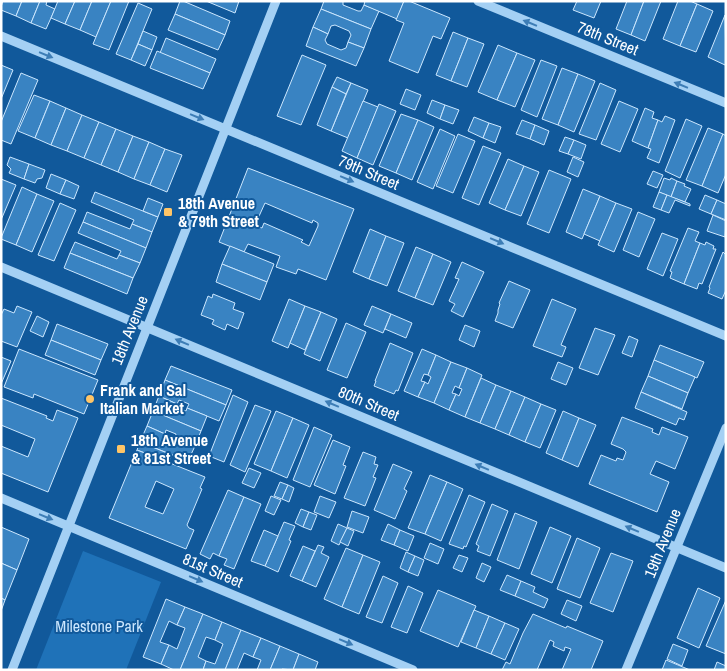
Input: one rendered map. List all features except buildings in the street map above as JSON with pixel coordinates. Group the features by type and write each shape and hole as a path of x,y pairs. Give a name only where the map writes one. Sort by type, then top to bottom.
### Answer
{"street":[{"name":"18th Avenue","path":"12,670 276,1"},
{"name":"78th Street","path":"478,1 726,103"},
{"name":"79th Street","path":"1,36 726,336"},
{"name":"80th Street","path":"1,267 726,568"},
{"name":"19th Avenue","path":"626,670 726,428"},
{"name":"81st Street","path":"1,498 413,670"}],"green space":[{"name":"Milestone Park","path":"83,551 161,582 126,670 36,670"}],"place":[{"name":"18th Avenue & 79th Street","path":"168,212"},
{"name":"Frank and Sal Italian Market","path":"90,399"},
{"name":"18th Avenue & 81st Street","path":"121,449"}]}
